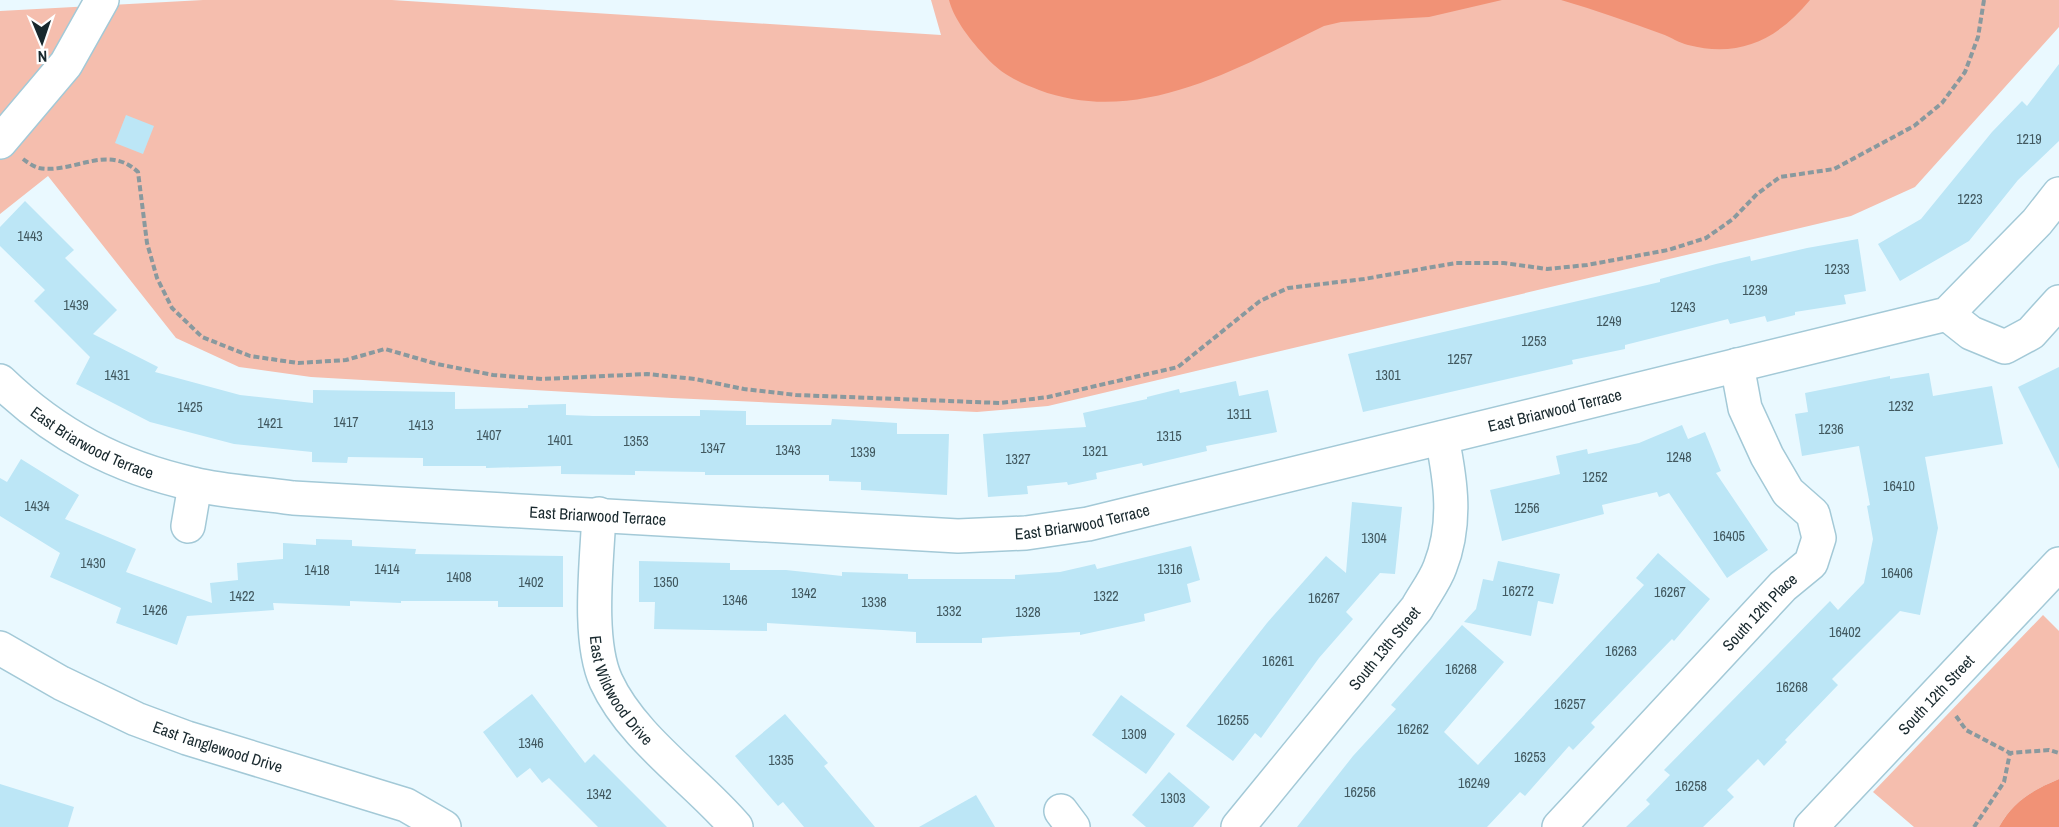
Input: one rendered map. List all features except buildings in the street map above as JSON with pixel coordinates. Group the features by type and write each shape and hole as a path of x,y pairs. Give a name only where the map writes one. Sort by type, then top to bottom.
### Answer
{"street":[{"path":"0,142 66,64 102,0"},
{"path":"2059,194 2037,222 1947,314 1971,333 2005,347 2031,333 2059,302"},
{"name":"East Briarwood Terrace","path":"0,381 30,410 87,447 144,472 195,485 293,498 958,536 1026,533 1088,524 1947,314"},
{"name":"South 12th Place","path":"1559,827 1783,586 1811,563 1819,538 1814,514 1788,492 1767,456 1745,408 1737,365"},
{"name":"South 13th Street","path":"1238,827 1417,608 1440,568 1449,536 1452,502 1442,438"},
{"path":"188,526 195,485"},
{"name":"East Wildwood Drive","path":"599,514 596,640 605,680 620,705 654,745 716,803 736,827"},
{"name":"South 12th Street","path":"1811,827 2059,564"},
{"name":"East Tanglewood Drive","path":"2,653 136,719 173,733 406,805 444,827"}],"path":[{"path":"0,142 38,168 102,159 126,161 138,172 147,243 157,278 172,308 202,337 250,356 298,363 346,360 386,349 437,364 522,378 593,378 646,374 695,379 744,389 796,394 1000,403 1048,397 1178,367 1260,301 1288,288 1364,279 1456,262 1504,263 1547,269 1587,265 1668,250 1706,238 1733,219 1758,194 1780,177 1834,169 1914,126 1942,103 1965,72 1978,37 1984,0"},
{"path":"1941,690 1966,730 2010,753 2049,750 2059,753"},
{"path":"1974,827 2004,782 2010,753"}],"shaded area":[{"path":"203,0 392,0 941,35 931,0 2059,0 2059,27 1915,187 1851,216 1048,406 977,412 672,398 311,377 239,367 176,338 48,176 0,214 0,11"},
{"path":"949,0 1502,0 1429,17 1341,22 1324,26 1221,75 1186,88 1149,97 1113,102 1076,100 1039,90 1010,77 992,63 969,38 951,8"},
{"path":"1561,0 1810,0 1784,26 1770,35 1740,47 1724,49 1685,44 1637,25"},
{"path":"2043,615 2059,631 2059,779 2024,797 1999,827 1914,827 1873,792"},
{"path":"2059,779 2059,827 1999,827 2024,797"}]}
